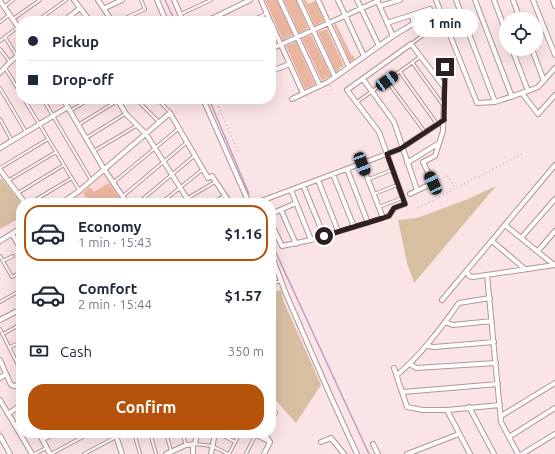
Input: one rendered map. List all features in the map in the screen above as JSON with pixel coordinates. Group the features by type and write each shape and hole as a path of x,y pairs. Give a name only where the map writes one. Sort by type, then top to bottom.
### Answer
{"street":[{"path":"74,0 86,16"},
{"path":"98,0 109,16"},
{"path":"104,8 122,0"},
{"path":"157,0 164,16"},
{"path":"174,0 180,15"},
{"path":"218,16 250,0"},
{"path":"261,0 268,16"},
{"path":"280,0 320,86"},
{"path":"299,0 335,77"},
{"path":"318,0 349,67"},
{"path":"338,0 364,56"},
{"path":"357,0 379,46"},
{"path":"380,6 400,0"},
{"path":"436,0 477,103 495,102 538,87 555,68"},
{"path":"456,0 495,102"},
{"path":"475,0 512,96"},
{"path":"494,0 499,13"},
{"path":"513,0 517,12"},
{"path":"533,0 555,55"},
{"path":"553,0 555,6"},
{"path":"0,1 16,23"},
{"path":"276,47 378,1 393,36"},
{"path":"72,16 80,8"},
{"path":"292,99 328,82 393,36 431,13 430,10 388,23"},
{"path":"276,37 303,94"},
{"path":"276,233 282,246 296,244 389,216 394,208 405,204 379,132 347,90 412,44 444,87"},
{"path":"515,56 528,91"},
{"path":"535,56 544,81"},
{"path":"0,73 16,57"},
{"path":"276,69 290,64"},
{"path":"410,194 433,183 423,162 435,156 443,131 445,108 445,67"},
{"path":"362,79 394,122 417,190"},
{"path":"522,93 538,114 555,95"},
{"path":"66,104 104,169 122,196"},
{"path":"120,104 126,114 146,134 187,198"},
{"path":"205,104 247,198"},
{"path":"0,148 53,116 69,109"},
{"path":"69,198 170,113 208,178 212,176 227,198"},
{"path":"269,198 362,164 403,147 444,120"},
{"path":"407,163 439,142"},
{"path":"362,164 383,218"},
{"path":"442,300 555,166"},
{"path":"0,169 22,198"},
{"path":"347,169 368,223"},
{"path":"333,174 354,227"},
{"path":"318,180 338,232"},
{"path":"303,185 324,236"},
{"path":"291,190 311,240"},
{"path":"521,238 555,199"},
{"path":"276,212 296,203"},
{"path":"281,210 296,244"},
{"path":"505,225 555,264"},
{"path":"0,241 16,231"},
{"path":"538,252 555,231"},
{"path":"12,234 16,241"},
{"path":"492,241 525,269"},
{"path":"467,272 471,277 555,264"},
{"path":"276,268 357,454"},
{"path":"487,275 501,422 518,454"},
{"path":"397,375 428,346 459,303 490,298"},
{"path":"0,320 16,312"},
{"path":"445,322 453,325 492,321"},
{"path":"428,346 434,347 494,342"},
{"path":"0,362 11,385 16,385"},
{"path":"410,364 416,368 496,363"},
{"path":"394,368 407,407 423,410 446,410 500,405"},
{"path":"0,378 6,374"},
{"path":"501,416 555,383"},
{"path":"402,392 498,384"},
{"path":"0,400 16,427"},
{"path":"469,407 494,454"},
{"path":"8,414 16,408"},
{"path":"509,437 555,408"},
{"path":"446,410 467,453"},
{"path":"407,454 459,434"},
{"path":"522,454 555,434"},
{"path":"0,436 10,454"},
{"path":"22,438 32,454"},
{"path":"117,438 120,453"},
{"path":"193,454 196,438"},
{"path":"211,454 214,438"},
{"path":"262,438 270,442"},
{"path":"267,438 270,442"},
{"path":"321,442 331,438 342,453"},
{"path":"43,440 51,454"},
{"path":"264,454 270,442"},
{"path":"166,454 186,445 194,444"},
{"path":"373,444 378,454"}],"lane":[{"path":"4,7 13,0"},
{"path":"17,16 40,0"},
{"path":"44,16 66,0"},
{"path":"130,16 145,9 141,0"},
{"path":"180,15 211,0"},
{"path":"261,16 267,13"},
{"path":"0,22 10,15"},
{"path":"411,16 413,24"},
{"path":"412,44 439,24"},
{"path":"0,42 5,37 16,31"},
{"path":"5,37 16,51"},
{"path":"0,50 10,62"},
{"path":"356,102 421,57"},
{"path":"412,62 445,108"},
{"path":"5,67 16,86"},
{"path":"400,72 438,124"},
{"path":"387,81 425,132"},
{"path":"0,88 27,132"},
{"path":"27,104 79,191"},
{"path":"45,104 91,181"},
{"path":"69,109 80,104"},
{"path":"78,124 111,104"},
{"path":"141,104 160,122"},
{"path":"162,104 170,113"},
{"path":"86,138 126,114"},
{"path":"0,119 12,141"},
{"path":"94,151 137,125"},
{"path":"114,183 178,129"},
{"path":"0,169 48,139"},
{"path":"122,196 186,142"},
{"path":"8,180 56,152"},
{"path":"144,198 194,156"},
{"path":"18,193 64,165"},
{"path":"168,198 203,169"},
{"path":"368,179 392,170"},
{"path":"38,198 72,178"},
{"path":"187,198 216,182"},
{"path":"374,194 397,185"},
{"path":"220,198 225,195"},
{"path":"379,207 402,198"},
{"path":"0,256 12,277 16,275"},
{"path":"3,261 12,256"},
{"path":"276,283 282,281"},
{"path":"0,302 16,293"},
{"path":"3,334 16,327"},
{"path":"0,329 16,361"},
{"path":"9,347 16,344"},
{"path":"43,440 47,438"},
{"path":"51,454 81,438"},
{"path":"84,454 111,438"},
{"path":"135,438 140,454"},
{"path":"151,438 156,454"},
{"path":"168,438 172,452"},
{"path":"184,438 186,445"},
{"path":"227,438 235,442"},
{"path":"194,444 212,446 228,454 237,438"},
{"path":"246,454 252,438"},
{"path":"35,454 47,448"}],"path":[{"path":"328,82 332,94"},
{"path":"217,104 239,153"},
{"path":"418,208 522,154"},
{"path":"433,183 448,176 455,189"},
{"path":"0,432 5,429"}],"shaded area":[{"path":"104,174 120,198 74,198"},
{"path":"0,179 2,179 17,198 16,220 0,229"},
{"path":"496,186 414,283 407,263 398,220 417,218 468,199"},
{"path":"281,290 283,300 321,385 296,423 276,401 276,292"}],"building":[{"path":"265,0 277,0 293,35 283,40 276,24 276,16 272,16"},
{"path":"284,0 296,0 308,28 299,33"},
{"path":"303,0 306,0 308,4 315,1 324,21 315,26"},
{"path":"336,24 352,56 353,55 355,59 350,62 334,25"},
{"path":"327,29 344,66 339,68 340,69 336,72 318,32"},
{"path":"311,35 331,76 322,81 302,39"},
{"path":"296,42 315,84 305,89 286,46"},
{"path":"109,183 120,198 86,198 83,193 90,187 94,192"}],"waterway":[{"path":"165,0 173,16"},
{"path":"211,104 249,194"},
{"path":"276,253 369,454"}],"route":[{"path":"324,236 389,216 394,208 405,204 387,154 400,149 440,121 444,120 445,67"}]}
